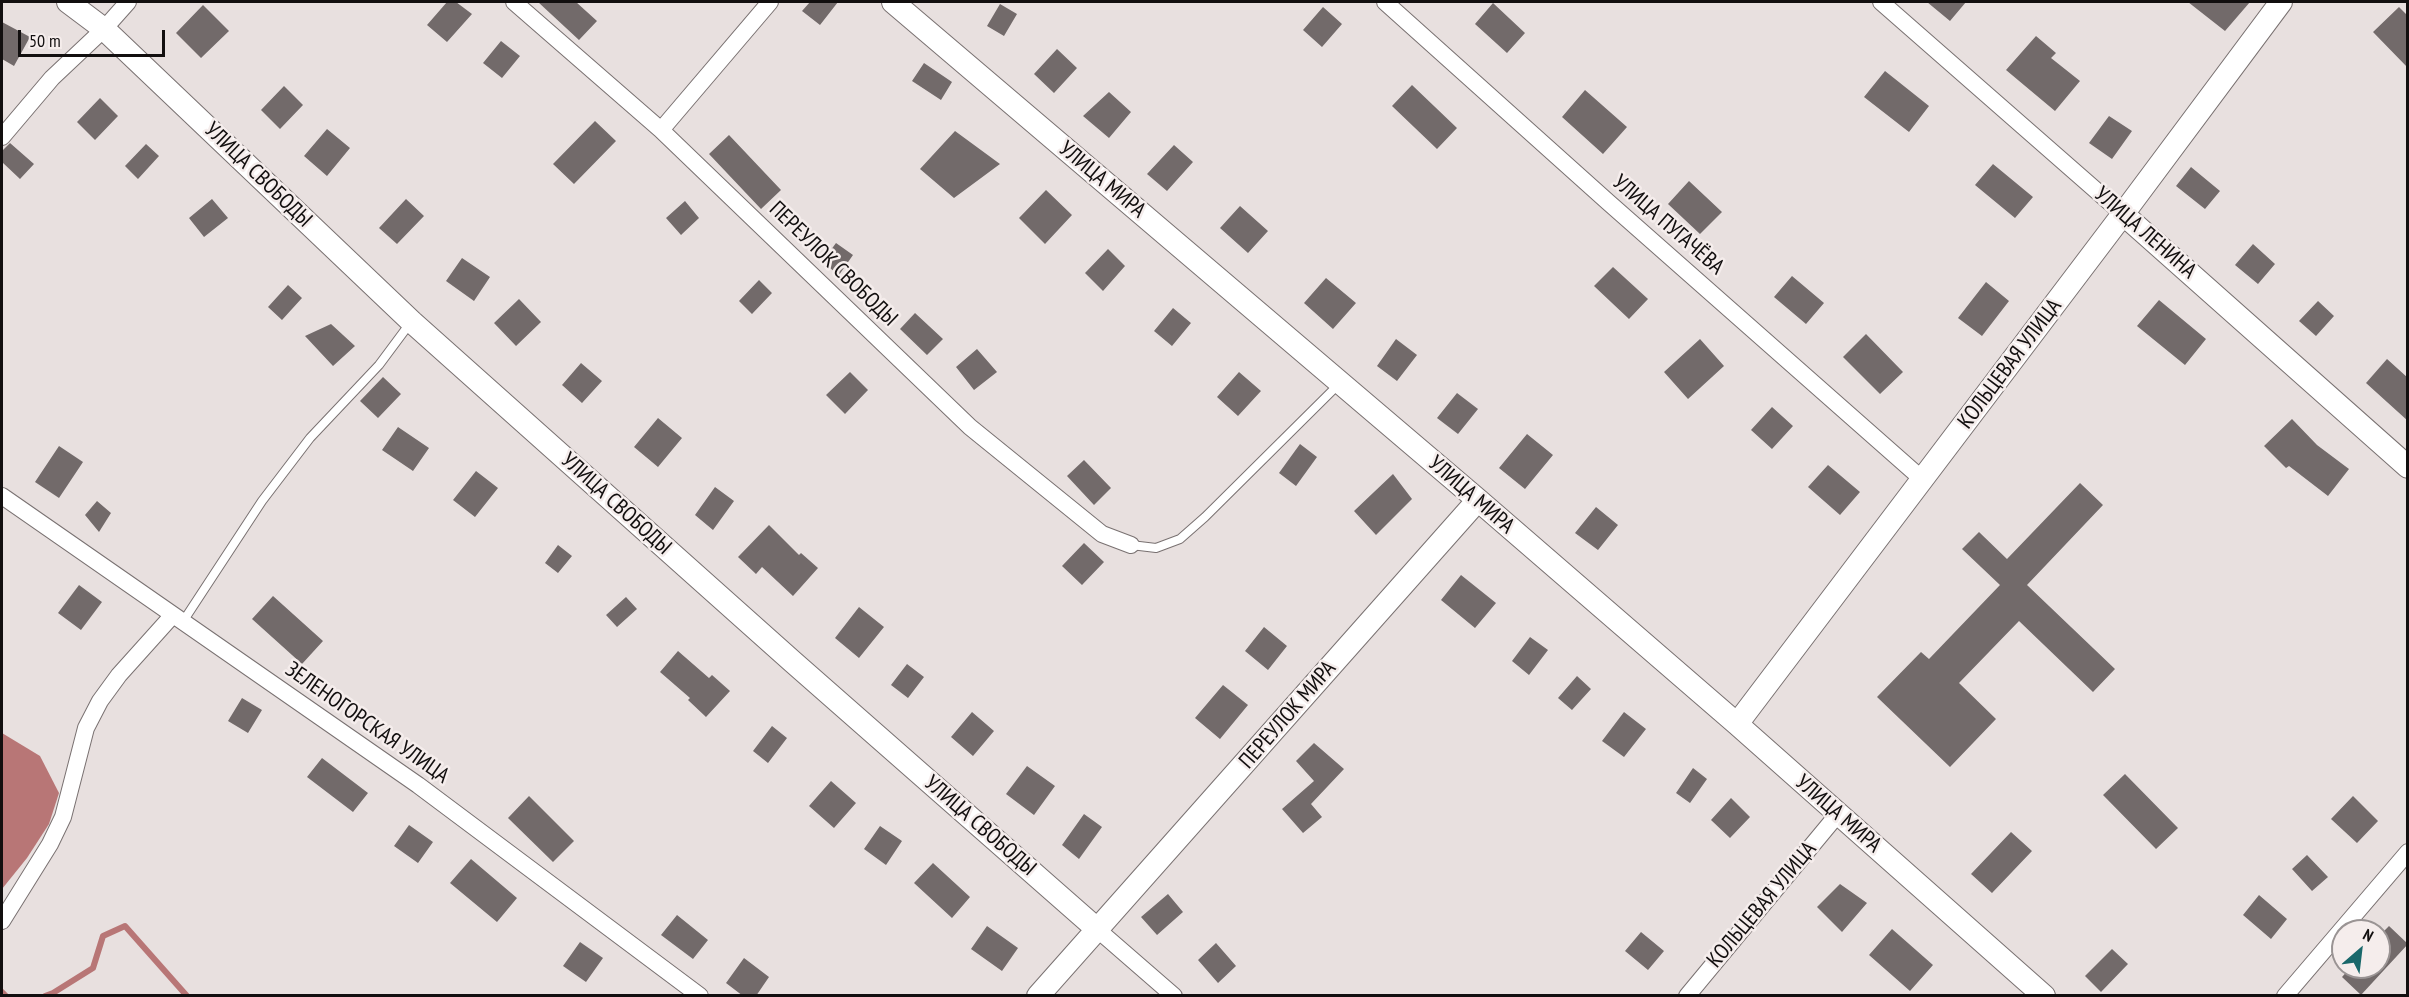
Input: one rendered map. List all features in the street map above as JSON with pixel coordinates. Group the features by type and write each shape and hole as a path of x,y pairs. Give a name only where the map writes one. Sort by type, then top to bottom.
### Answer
{"street":[{"name":"УЛИЦА СВОБОДЫ","path":"68,2 104,29 411,322 793,662 1174,996"},
{"path":"2,137 52,78 104,29 128,2"},
{"name":"ПЕРЕУЛОК СВОБОДЫ","path":"514,2 661,130 970,427 1102,534 1131,544"},
{"path":"661,130 770,2"},
{"name":"УЛИЦА МИРА","path":"892,2 1478,500 1737,724 2044,996"},
{"name":"УЛИЦА ПУГАЧЁВА","path":"1385,2 1922,479"},
{"name":"УЛИЦА ЛЕНИНА","path":"1881,2 2408,466"},
{"name":"КОЛЬЦЕВАЯ УЛИЦА","path":"1737,724 2281,2"},
{"name":"ЗЕЛЕНОГОРСКАЯ УЛИЦА","path":"2,496 418,785 700,996"},
{"name":"ПЕРЕУЛОК МИРА","path":"1038,996 1478,500"},
{"path":"2,921 50,844 63,817 86,728 100,701 119,675 177,619"},
{"name":"КОЛЬЦЕВАЯ УЛИЦА","path":"1687,996 1838,814"},
{"path":"2285,996 2408,852"}],"lane":[{"path":"177,619 310,438 379,365 411,322"},
{"path":"1131,544 1156,548 1180,539 1340,383"}],"shaded area":[{"path":"2,733 40,756 59,793 49,824 27,858 2,889"}],"building":[{"path":"447,2 456,2 472,14 447,42 427,25"},
{"path":"538,2 576,2 597,21 579,40"},
{"path":"810,2 838,2 820,25 802,11"},
{"path":"1927,2 1966,2 1950,21"},
{"path":"2188,2 2250,2 2225,31"},
{"path":"1493,3 1525,33 1507,53 1475,24"},
{"path":"1000,4 1017,14 1004,36 987,26"},
{"path":"203,5 229,31 201,58 176,33"},
{"path":"1323,7 1342,24 1322,47 1303,30"},
{"path":"2399,7 2408,16 2408,68 2373,32"},
{"path":"2,22 30,37 14,66 2,59"},
{"path":"2036,36 2056,53 2051,58 2080,81 2055,111 2006,70"},
{"path":"501,41 520,56 502,78 483,63"},
{"path":"1057,49 1077,68 1054,93 1034,74"},
{"path":"924,63 952,82 941,100 912,81"},
{"path":"1885,71 1929,106 1909,132 1864,97"},
{"path":"1412,85 1457,128 1437,149 1392,106"},
{"path":"284,86 303,105 280,129 261,110"},
{"path":"1585,90 1627,127 1603,154 1562,117"},
{"path":"1109,92 1131,112 1109,138 1083,116"},
{"path":"100,98 118,116 95,140 77,122"},
{"path":"2109,116 2132,131 2112,159 2089,143"},
{"path":"595,121 616,141 574,184 553,164"},
{"path":"327,129 350,148 327,176 304,156"},
{"path":"955,131 1000,164 954,198 920,169"},
{"path":"729,135 781,190 761,209 709,154"},
{"path":"10,143 34,164 20,179 2,162 2,151"},
{"path":"146,144 159,156 138,179 125,166"},
{"path":"1174,145 1193,162 1167,191 1147,174"},
{"path":"1993,164 2033,197 2015,218 1975,185"},
{"path":"2191,167 2220,191 2205,209 2176,186"},
{"path":"1689,181 1722,212 1700,234 1668,204"},
{"path":"1046,190 1072,215 1045,244 1019,218"},
{"path":"212,199 228,218 204,237 189,218"},
{"path":"406,199 424,216 397,244 379,228"},
{"path":"685,201 699,218 681,235 666,218"},
{"path":"1240,206 1268,231 1248,253 1220,228"},
{"path":"836,243 853,255 839,275 822,262"},
{"path":"2253,244 2275,264 2258,284 2235,265"},
{"path":"1108,249 1125,266 1103,291 1085,273"},
{"path":"462,258 490,277 474,301 446,281"},
{"path":"1613,267 1648,299 1629,319 1594,286"},
{"path":"1792,276 1824,303 1806,324 1774,297"},
{"path":"1326,278 1356,303 1333,329 1304,303"},
{"path":"759,280 772,293 752,314 739,301"},
{"path":"1986,282 2009,301 1982,336 1958,318"},
{"path":"288,285 302,298 282,320 268,307"},
{"path":"519,299 541,322 516,346 494,323"},
{"path":"2159,300 2206,339 2185,365 2137,326"},
{"path":"2318,301 2334,316 2316,336 2299,321"},
{"path":"1173,308 1191,323 1172,346 1154,331"},
{"path":"915,313 943,339 927,355 900,329"},
{"path":"331,324 355,346 333,366 305,336"},
{"path":"1866,334 1903,372 1880,394 1843,357"},
{"path":"1396,339 1417,355 1397,381 1377,366"},
{"path":"1700,339 1724,366 1688,399 1664,372"},
{"path":"977,349 997,372 974,390 956,367"},
{"path":"2387,359 2408,378 2408,421 2366,383"},
{"path":"581,363 602,381 582,403 562,385"},
{"path":"850,372 868,390 845,414 826,395"},
{"path":"1239,372 1261,391 1238,416 1217,397"},
{"path":"383,377 401,394 378,418 360,401"},
{"path":"1457,393 1478,409 1458,434 1437,418"},
{"path":"1772,407 1793,426 1772,449 1751,430"},
{"path":"658,418 682,438 658,467 634,447"},
{"path":"2292,419 2317,445 2349,469 2328,496 2289,466 2286,468 2264,446"},
{"path":"398,427 429,448 413,471 382,450"},
{"path":"1527,434 1553,455 1525,489 1499,468"},
{"path":"1300,444 1317,457 1296,486 1279,473"},
{"path":"59,446 83,462 59,498 35,482"},
{"path":"1084,460 1111,488 1094,505 1067,476"},
{"path":"1828,465 1860,492 1840,515 1808,487"},
{"path":"476,471 498,488 475,517 453,500"},
{"path":"1393,474 1412,499 1376,535 1354,511"},
{"path":"2080,483 2103,505 2027,585 2115,669 2093,692 2019,621 1959,683 1996,719 1950,767 1877,697 1921,652 1929,659 2000,585 1962,549 1979,532 2007,559"},
{"path":"715,487 734,501 713,530 695,515"},
{"path":"97,501 111,513 99,532 85,515"},
{"path":"1596,507 1618,525 1598,550 1575,533"},
{"path":"769,525 799,555 801,553 818,568 793,596 762,567 756,574 738,557"},
{"path":"1084,543 1104,562 1082,585 1062,566"},
{"path":"558,545 572,556 558,573 545,563"},
{"path":"1461,575 1496,603 1475,628 1441,600"},
{"path":"79,585 102,602 81,630 58,613"},
{"path":"273,596 323,641 302,664 252,619"},
{"path":"626,597 637,609 617,627 606,615"},
{"path":"859,607 884,627 859,658 835,638"},
{"path":"1264,627 1287,646 1268,670 1245,651"},
{"path":"1530,637 1548,650 1529,675 1512,661"},
{"path":"678,651 709,678 712,675 730,691 706,717 688,700 690,698 660,672"},
{"path":"907,664 924,677 908,698 891,685"},
{"path":"1577,676 1591,689 1572,710 1558,698"},
{"path":"1223,685 1248,705 1220,739 1195,718"},
{"path":"242,698 262,710 248,733 228,721"},
{"path":"972,712 994,731 973,756 951,737"},
{"path":"1624,712 1646,729 1624,757 1602,741"},
{"path":"772,726 787,738 768,763 753,751"},
{"path":"1314,743 1344,769 1311,804 1322,817 1303,833 1282,809 1314,781 1296,761"},
{"path":"322,758 368,793 353,812 307,777"},
{"path":"1027,766 1055,786 1034,815 1006,794"},
{"path":"1693,768 1707,779 1690,803 1676,793"},
{"path":"2125,774 2178,828 2156,849 2103,795"},
{"path":"831,781 856,803 834,828 809,806"},
{"path":"529,796 574,841 553,862 508,818"},
{"path":"2353,796 2378,821 2357,843 2331,819"},
{"path":"1731,798 1750,817 1730,838 1711,820"},
{"path":"1084,814 1102,827 1079,859 1062,845"},
{"path":"409,825 433,842 418,863 394,846"},
{"path":"880,826 902,841 886,865 864,849"},
{"path":"2011,832 2032,851 1992,893 1971,874"},
{"path":"2307,855 2328,877 2312,891 2292,869"},
{"path":"471,859 517,898 497,922 450,883"},
{"path":"933,863 970,897 952,918 914,883"},
{"path":"1840,884 1867,903 1842,932 1817,907"},
{"path":"1168,894 1183,912 1157,935 1141,917"},
{"path":"2259,895 2287,919 2271,939 2243,915"},
{"path":"677,915 708,940 693,959 661,935"},
{"path":"987,926 1018,948 1002,971 971,949"},
{"path":"2391,928 2408,944 2391,962"},
{"path":"1892,929 1933,965 1910,991 1869,955"},
{"path":"1641,932 1664,951 1648,970 1625,951"},
{"path":"580,942 603,958 586,982 563,966"},
{"path":"1216,943 1236,966 1218,983 1198,960"},
{"path":"2112,949 2128,964 2101,992 2085,976"},
{"path":"744,958 769,977 756,996 743,996 726,983"},
{"path":"2344,979 2376,979 2361,995"}],"waterway":[{"path":"45,996 93,968 103,936 125,926 187,996"},
{"path":"2,992 6,996"}]}
